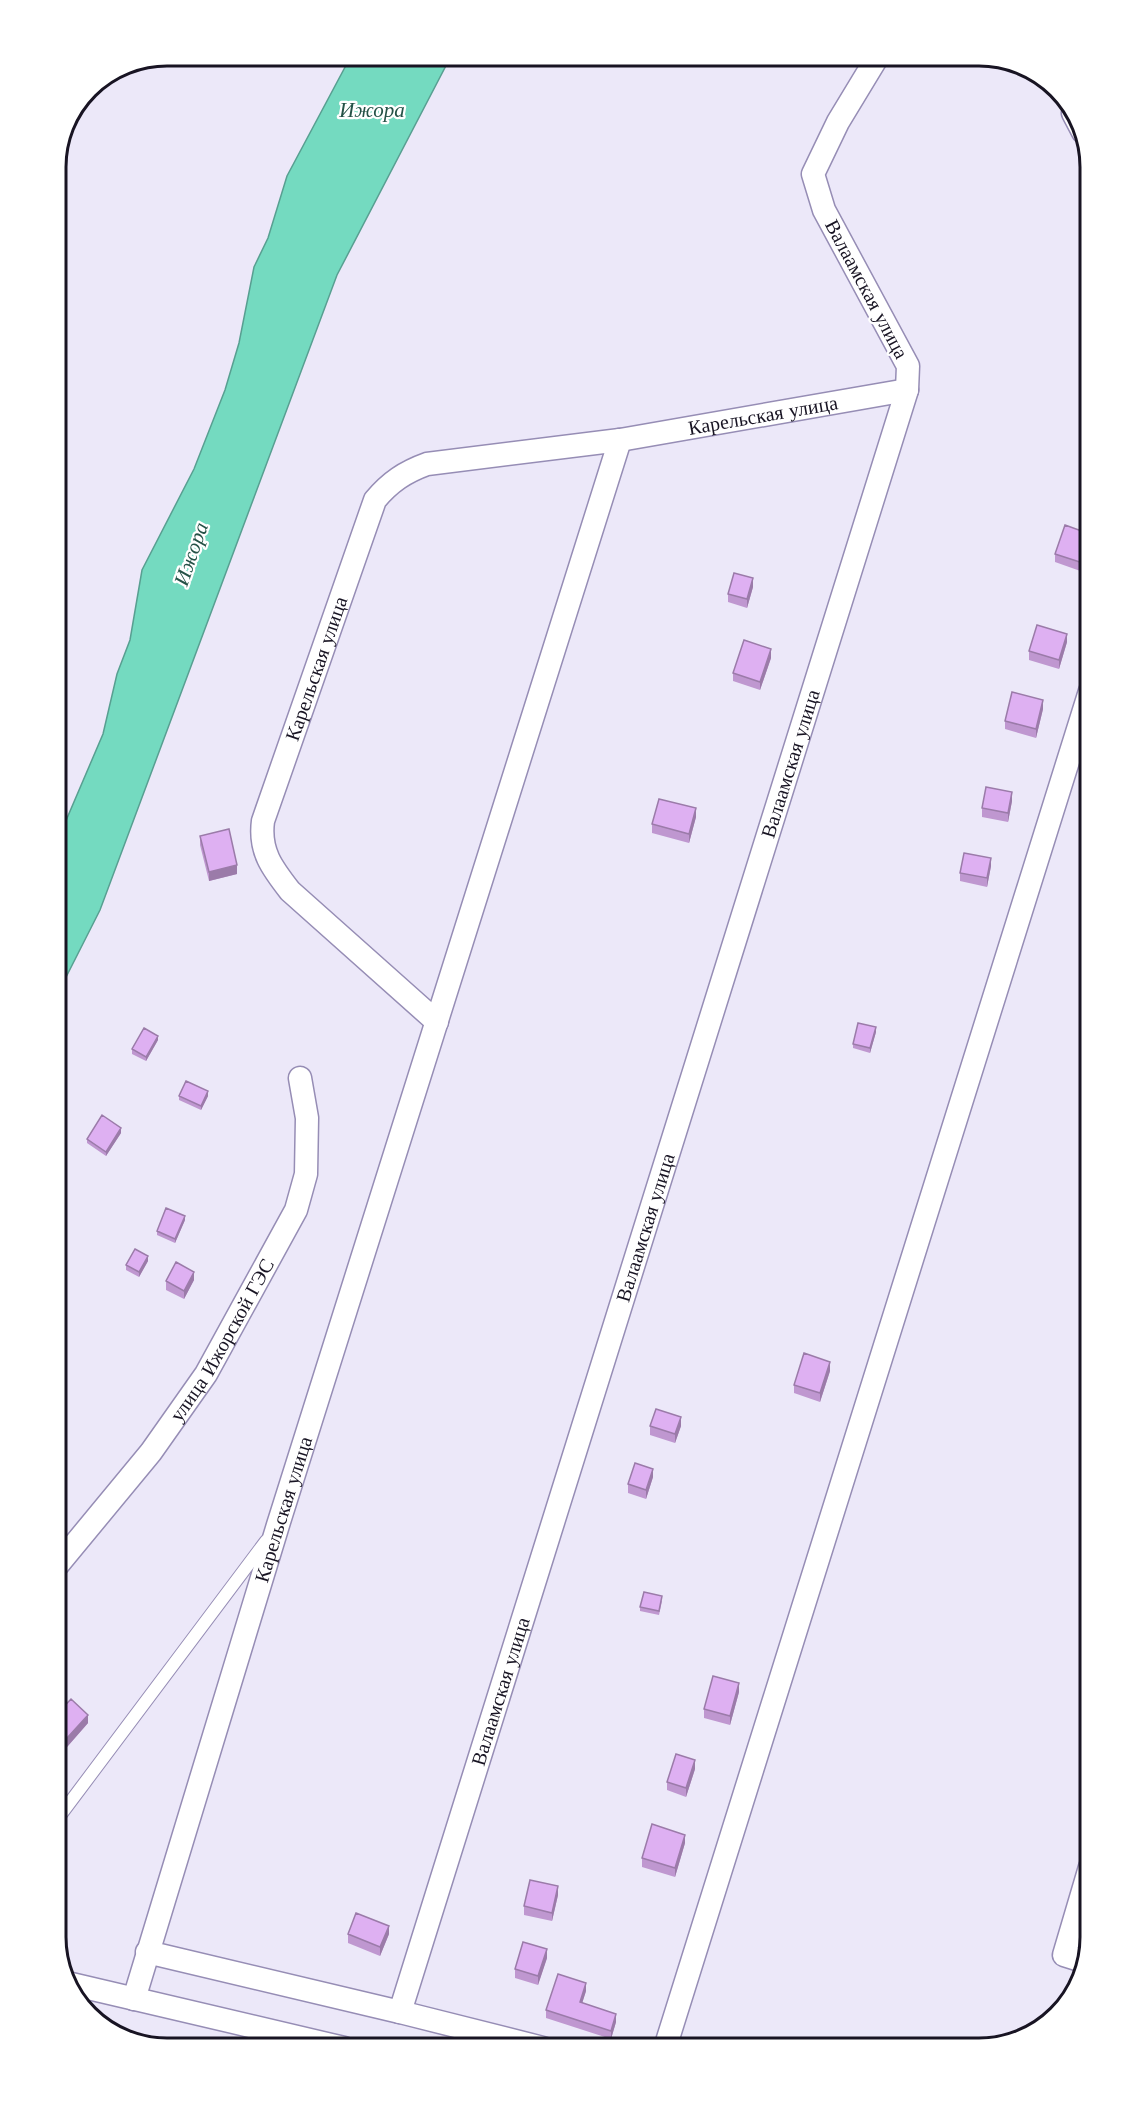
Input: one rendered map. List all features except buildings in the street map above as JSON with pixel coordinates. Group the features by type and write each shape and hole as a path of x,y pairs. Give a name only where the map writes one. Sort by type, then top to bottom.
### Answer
{"street":[{"name":"Валаамская улица","path":"400,2012 907,390 908,366 824,210 813,174 838,122 872,66"},
{"name":"Карельская улица","path":"437,1022 290,891 264,853 260,837 262,821 361,534 375,500 389,483 406,471 427,464 620,440 907,390"},
{"name":"Карельская улица","path":"134,1999 278,1525 620,440"},
{"path":"668,2038 1080,723"},
{"name":"улица Ижорской ГЭС","path":"66,1555 151,1452 206,1374 296,1210 306,1174 307,1118 300,1078"},
{"path":"1078,1959 1064,1955 1080,1901"},
{"path":"147,1952 503,2038"},
{"path":"79,1986 301,2038"}],"lane":[{"path":"66,1808 158,1689 278,1525"}],"water":[{"name":"Ижора","path":"346,66 446,66 337,275 100,910 66,977 66,821 103,734 117,674 130,640 142,570 194,469 225,390 239,343 254,267 268,238 287,176"}]}
